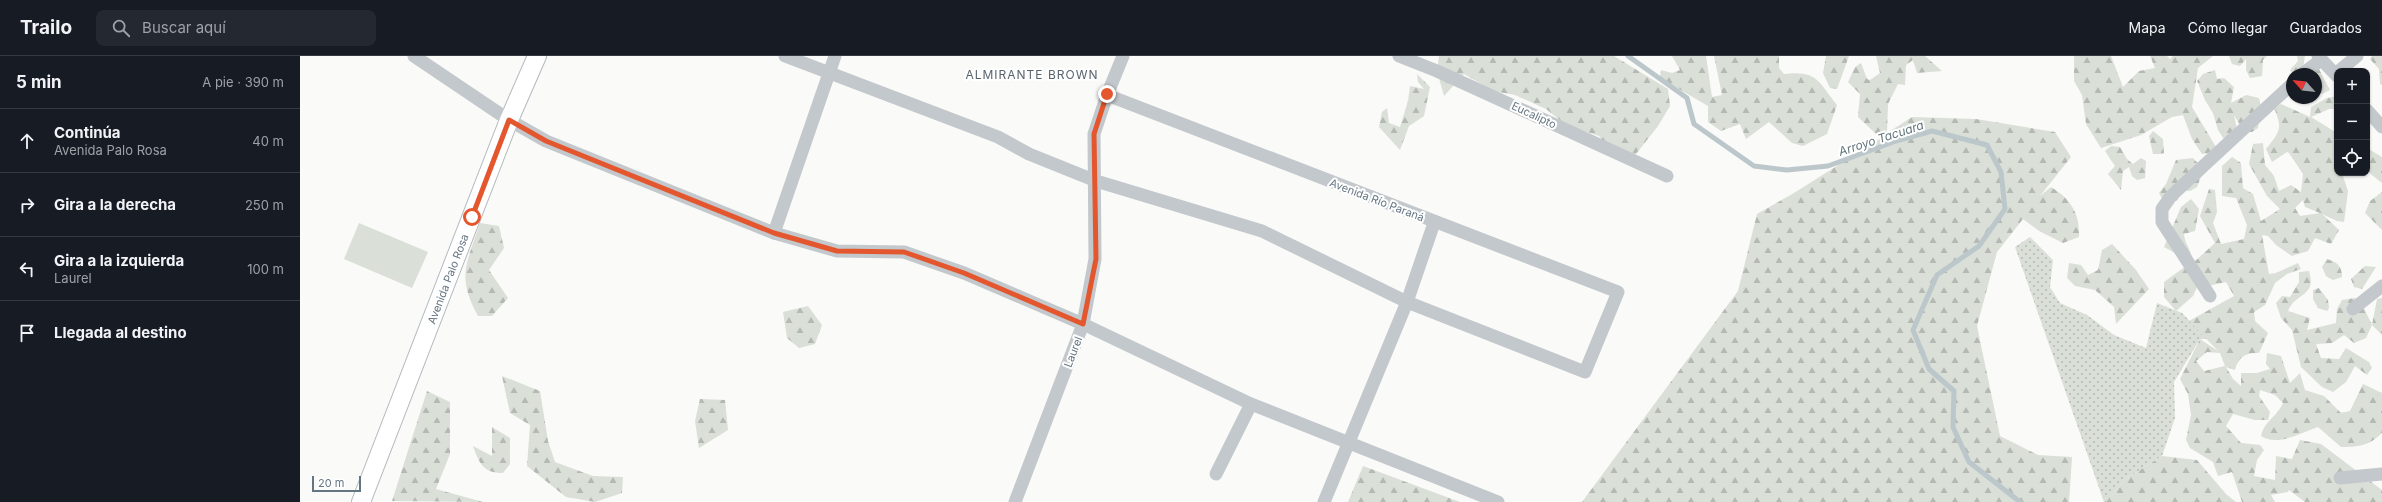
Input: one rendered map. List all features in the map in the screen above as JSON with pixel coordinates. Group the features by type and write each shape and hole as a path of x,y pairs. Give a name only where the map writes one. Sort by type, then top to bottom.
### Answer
{"main road":[{"name":"Avenida Palo Rosa","path":"361,502 509,120 537,56"}],"street":[{"path":"414,56 509,120 546,141 774,233 837,251 904,252 964,273 1083,324 1251,404 1498,502"},
{"path":"785,56 998,137 1029,154 1096,181 1262,231 1407,302 1585,372 1618,292 1434,223"},
{"path":"774,233 835,56"},
{"name":"Laurel","path":"1015,502 1083,324 1096,259 1096,181 1094,134 1107,94 1123,56"},
{"name":"Eucalipto","path":"1399,56 1437,70 1668,176"},
{"path":"2343,68 2357,56"},
{"path":"2308,68 2319,58 2334,70"},
{"path":"2210,296 2162,222 2162,209 2170,196 2286,90"},
{"name":"Avenida Río Paraná","path":"1107,94 1434,223 1407,302 1324,502"},
{"path":"2370,113 2382,126"},
{"path":"2353,309 2382,286"},
{"path":"1216,474 1251,404"},
{"path":"2340,478 2382,474"}],"green space":[{"path":"1439,56 1614,56 1668,89 1670,106 1658,126 1632,159 1613,154 1599,136 1566,125 1546,109 1515,95 1493,91 1464,74 1444,96 1437,71"},
{"path":"1672,56 1706,56 1712,97 1722,95 1714,56 1779,56 1779,68 1784,74 1804,74 1816,79 1837,105 1827,134 1803,146 1792,143 1769,122 1746,139 1740,124 1721,131 1708,122 1708,106 1660,78 1661,70 1672,73 1680,70"},
{"path":"1826,56 1849,56 1837,89 1830,88 1823,73"},
{"path":"1876,56 1925,56 1942,71 1917,73 1913,60 1906,65 1905,85 1898,84 1888,104 1887,133 1912,117 1976,119 2055,132 2071,157 2040,196 2051,187 2069,202 2078,221 2079,237 2063,243 2039,231 2023,219 1997,252 1977,326 2000,436 2038,455 2072,457 2069,502 1582,502 1738,291 1757,214 1794,193 1884,136 1876,134 1858,117 1860,94 1848,82 1855,67 1861,63 1867,79 1870,80 1880,73"},
{"path":"2074,56 2111,56 2123,87 2139,71 2155,68 2150,56 2167,56 2170,59 2173,56 2213,56 2198,68 2192,107 2219,152 2202,154 2192,139 2183,115 2172,117 2141,135 2101,148 2086,124 2082,95 2074,81"},
{"path":"2229,56 2267,56 2263,60 2262,76 2250,78 2246,70 2246,59 2240,66 2232,64"},
{"path":"2297,56 2305,56 2303,68 2292,68 2298,61"},
{"path":"2372,56 2382,56 2382,85 2380,84 2379,69 2370,59"},
{"path":"2215,70 2217,79 2224,78 2234,87 2231,103 2246,95 2259,98 2261,107 2258,128 2252,132 2244,132 2234,115 2238,134 2229,147 2218,130 2213,113 2205,100 2197,81 2203,74"},
{"path":"1417,74 1430,87 1424,116 1409,126 1400,150 1379,127 1382,112 1387,108 1389,123 1400,127 1408,101 1410,86 1424,89 1418,82"},
{"path":"2322,75 2330,90 2322,94"},
{"path":"2334,97 2334,109 2329,109 2311,117 2334,131 2334,176 2343,176 2348,191 2344,222 2337,221 2322,214 2339,230 2331,244 2315,238 2308,251 2292,256 2276,245 2268,236 2262,235 2269,274 2276,273 2298,263 2301,269 2287,274 2275,283 2265,305 2254,312 2255,321 2268,333 2259,353 2250,353 2243,356 2236,365 2235,370 2226,367 2233,379 2241,386 2241,373 2257,373 2270,369 2266,364 2267,353 2281,356 2290,383 2300,373 2305,390 2324,396 2341,413 2350,411 2363,384 2382,393 2382,433 2368,443 2353,447 2341,447 2318,427 2282,440 2268,439 2261,436 2265,426 2278,412 2283,403 2275,395 2260,390 2259,396 2270,412 2268,420 2255,420 2233,414 2226,426 2241,443 2260,445 2264,450 2257,460 2254,476 2275,480 2276,456 2292,459 2300,440 2321,444 2382,490 2382,502 2305,502 2289,490 2288,492 2271,495 2275,502 2242,502 2232,472 2218,476 2213,462 2190,448 2186,440 2191,415 2188,394 2180,379 2200,339 2218,351 2189,321 2234,296 2226,282 2208,286 2199,283 2193,296 2176,311 2164,297 2164,282 2186,266 2186,259 2164,247 2181,207 2191,199 2199,209 2195,231 2184,234 2193,263 2215,243 2200,216 2209,189 2215,190 2217,212 2213,223 2221,244 2244,239 2247,225 2236,198 2222,196 2222,166 2232,157 2241,163 2243,188 2253,194 2261,221 2280,209 2267,196 2249,164 2253,144 2263,143 2265,165 2274,176 2279,191 2291,185 2301,192 2303,174 2289,153 2287,152 2272,162 2266,149 2279,130 2279,121 2274,108 2281,104 2310,117 2311,107 2316,104 2322,104 2322,101","holes":["2303,200 2305,207 2320,213 2300,216 2295,208","2207,352 2220,353 2225,366 2204,371 2196,361"]},
{"path":"2153,131 2163,139 2164,154 2153,154 2149,136"},
{"path":"2111,146 2120,147 2127,159 2133,164 2141,158 2146,161 2145,178 2137,180 2132,176 2129,167 2123,171 2121,190 2108,174 2115,166 2105,151"},
{"path":"2370,150 2382,157 2382,183 2370,173"},
{"path":"2193,158 2204,170 2197,187 2190,191 2180,189 2178,200 2165,204 2159,193 2166,184 2176,160"},
{"path":"2382,192 2382,230 2365,213 2370,201"},
{"path":"359,223 428,252 412,288 344,259"},
{"path":"480,223 499,226 504,248 489,270 508,298 492,316 478,316 467,290 466,270 468,259"},
{"path":"2030,237 2053,260 2050,287 2060,303 2087,315 2114,335 2146,348 2157,303 2182,313 2207,339 2200,339 2174,382 2175,418 2162,456 2126,479 2106,502 2104,502 2015,247"},
{"path":"2112,244 2136,270 2149,289 2116,324 2114,307 2095,290 2075,286 2067,278 2069,263 2081,265 2088,275 2098,270 2102,250"},
{"path":"2327,259 2340,267 2342,277 2333,280 2326,276 2322,267"},
{"path":"2365,266 2376,267 2362,289 2354,287 2351,279"},
{"path":"2309,271 2311,279 2308,290 2296,300 2288,311 2310,318 2307,330 2336,323 2337,309 2342,300 2355,298 2363,306 2372,325 2366,338 2354,343 2344,335 2332,343 2316,344 2321,358 2339,359 2346,348 2369,362 2372,368 2367,375 2355,366 2346,382 2333,392 2322,387 2301,367 2292,330 2281,318 2276,303 2282,296 2290,297 2299,282 2299,272"},
{"path":"2319,288 2328,300 2329,308 2327,311 2318,308 2313,299 2313,290"},
{"path":"2382,298 2382,335 2372,325 2377,299"},
{"path":"808,306 822,325 815,344 799,348 787,338 783,312"},
{"path":"502,376 540,391 548,441 555,462 593,476 623,477 622,493 595,502 566,497 527,466 530,425 510,413"},
{"path":"427,391 450,402 450,454 436,489 483,502 392,501"},
{"path":"700,399 725,400 728,430 699,448 695,421"},
{"path":"492,427 510,438 510,464 503,473 496,473 486,469 477,457 473,446 492,456"},
{"path":"2162,456 2197,460 2226,494 2236,502 2106,502 2126,479"},
{"path":"1363,466 1460,502 1348,502"}],"waterway":[{"name":"Arroyo Tacuara","path":"1628,56 1687,98 1694,124 1754,166 1787,170 1828,166 1896,141 1932,131 1987,145 2001,172 2005,209 1979,246 1937,275 1913,330 1929,369 1954,391 1953,427 1969,462 2020,502"}],"district":[{"name":"ALMIRANTE BROWN","path":"1032,74"}],"route":[{"path":"472,217 509,120 546,141 774,233 837,251 904,252 964,273 1083,324 1096,259 1096,181 1094,134 1107,94"}]}
